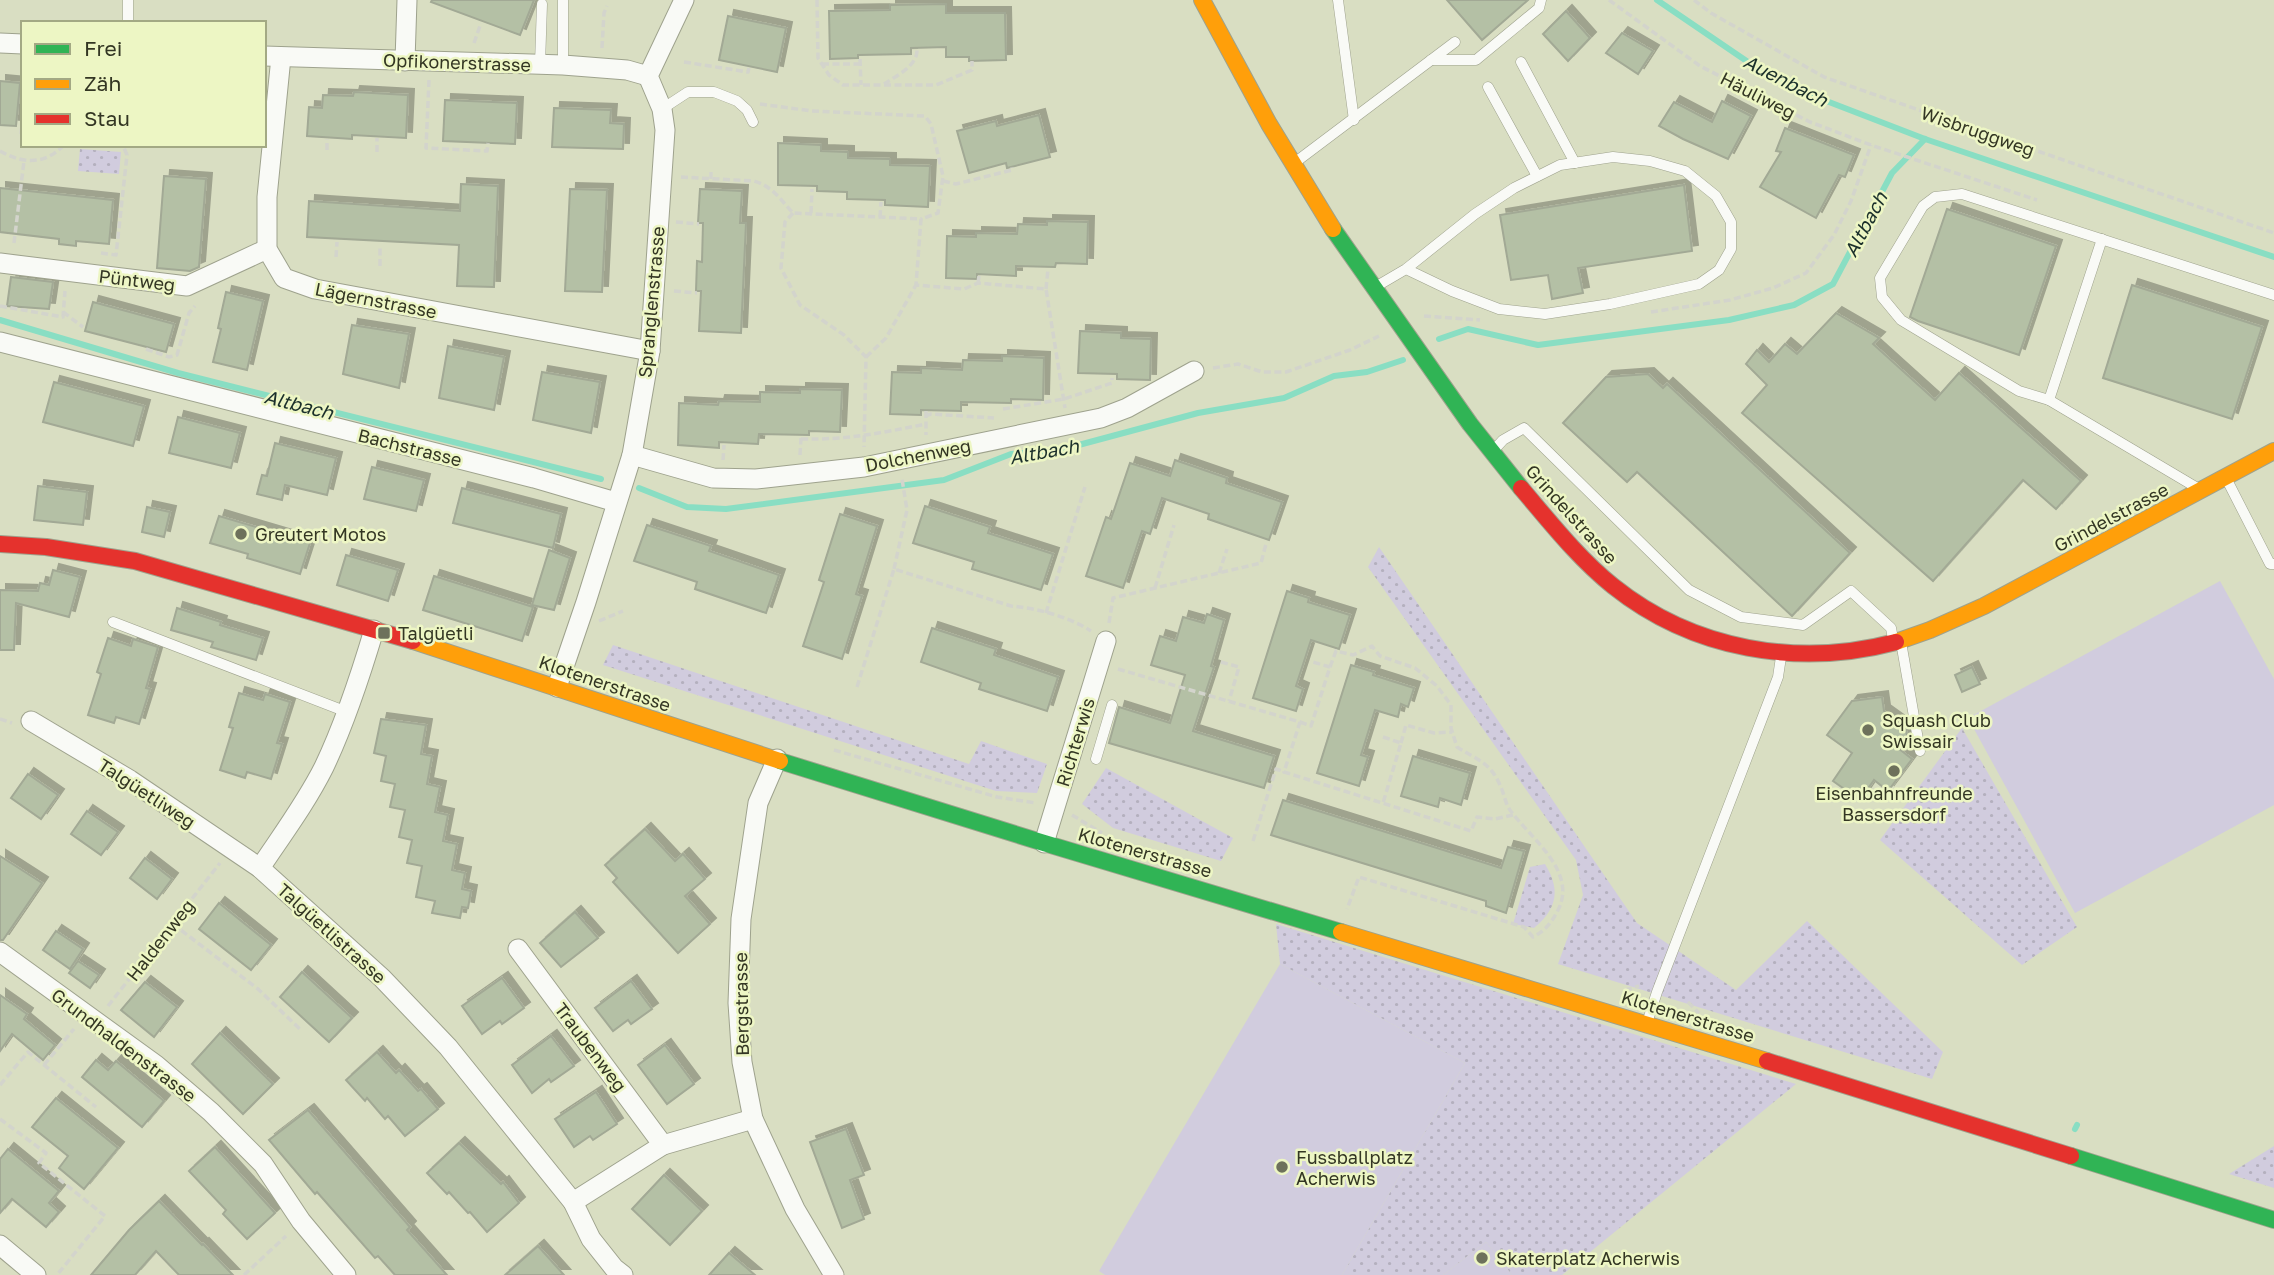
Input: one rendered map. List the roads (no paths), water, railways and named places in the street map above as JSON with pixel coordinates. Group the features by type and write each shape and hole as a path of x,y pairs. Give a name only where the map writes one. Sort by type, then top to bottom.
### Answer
{"main road":[{"name":"Grindelstrasse","path":"1202,0 1227,50 1293,164 1373,287 1492,452 1588,565 1626,596 1652,612 1689,629 1722,641 1782,653 1842,653 1897,642 1957,620 2274,451"},
{"name":"Klotenerstrasse","path":"0,544 46,547 135,561 429,645 719,743 1647,1023 2274,1220"}],"street":[{"path":"405,61 407,0"},
{"path":"648,76 684,0"},
{"path":"0,43 21,44"},
{"path":"267,249 273,57"},
{"name":"Opfikonerstrasse","path":"273,57 563,65 627,69 648,76"},
{"name":"Spranglenstrasse","path":"558,687 632,455 650,351 665,130 662,109 648,76"},
{"name":"Püntweg","path":"0,263 187,286 267,249"},
{"name":"Lägernstrasse","path":"267,249 284,278 315,289 650,351"},
{"name":"Bachstrasse","path":"0,342 534,478 616,502"},
{"name":"Dolchenweg","path":"632,455 725,480 864,467 1101,418 1201,370"},
{"path":"260,868 306,800 323,768 348,712 374,631"},
{"name":"Richterwis","path":"1044,843 1106,641"},
{"name":"Talgüetliweg","path":"31,721 130,780 260,868"},
{"name":"Bergstrasse","path":"777,759 758,803 741,919 738,1003 742,1062 753,1119 795,1209 834,1275"},
{"name":"Talgüetlistrasse","path":"260,868 382,978 448,1047 573,1202 591,1239 623,1275"},
{"name":"Traubenweg","path":"518,949 663,1145"},
{"name":"Grundhaldenstrasse","path":"0,952 156,1065 211,1112 263,1164 301,1221 346,1275"},
{"path":"573,1202 663,1145 753,1119"},
{"path":"0,1245 36,1275"}],"lane":[{"path":"128,0 128,21"},
{"path":"1338,0 1354,120"},
{"path":"1431,60 1476,60 1539,8 1541,0"},
{"path":"563,1 563,65"},
{"path":"540,64 542,4"},
{"path":"1293,164 1455,42"},
{"path":"1521,62 1575,163"},
{"path":"1488,87 1537,176"},
{"path":"662,109 688,92 714,92 737,101 747,110 753,122"},
{"path":"1373,287 1406,270 1475,214 1514,187 1560,165 1613,157 1650,161 1685,172 1716,196 1731,222 1731,249 1719,270 1699,284 1610,304 1545,314 1499,309 1406,270"},
{"path":"2203,491 2049,400 2019,391 1901,320 1882,297 1880,278 1923,206 1935,197 1962,194 2274,295"},
{"path":"2049,400 2102,239"},
{"path":"1492,452 1503,440 1524,428 1689,590 1741,617 1802,625 1851,592 1891,628 1897,642 1920,751"},
{"path":"2225,478 2273,566"},
{"path":"113,622 348,712"},
{"path":"1647,1023 1777,677 1782,653"},
{"path":"1096,759 1112,705"}],"waterway":[{"name":"Altbach","path":"1657,0 1748,62 1829,102 1925,139 2274,257"},
{"name":"Altbach","path":"1439,339 1468,329 1538,345 1729,320 1794,305 1833,284 1892,173 1925,139"},
{"name":"Altbach","path":"0,320 178,373 601,479"},
{"name":"Altbach","path":"639,488 687,507 726,509 944,480 1011,454 1060,450 1198,413 1284,398 1334,376 1367,372 1403,360"},
{"path":"2075,1129 2077,1125"}],"place":[{"name":"Greutert Motos","path":"241,534"},
{"name":"Talgüetli","path":"384,633"},
{"name":"Squash Club Swissair","path":"1868,730"},
{"name":"Eisenbahnfreunde Bassersdorf","path":"1894,771"},
{"name":"Fussballplatz Acherwis","path":"1282,1167"},
{"name":"Skaterplatz Acherwis","path":"1482,1258"}],"water label":[{"name":"Auenbach","path":"1786,80"}]}
